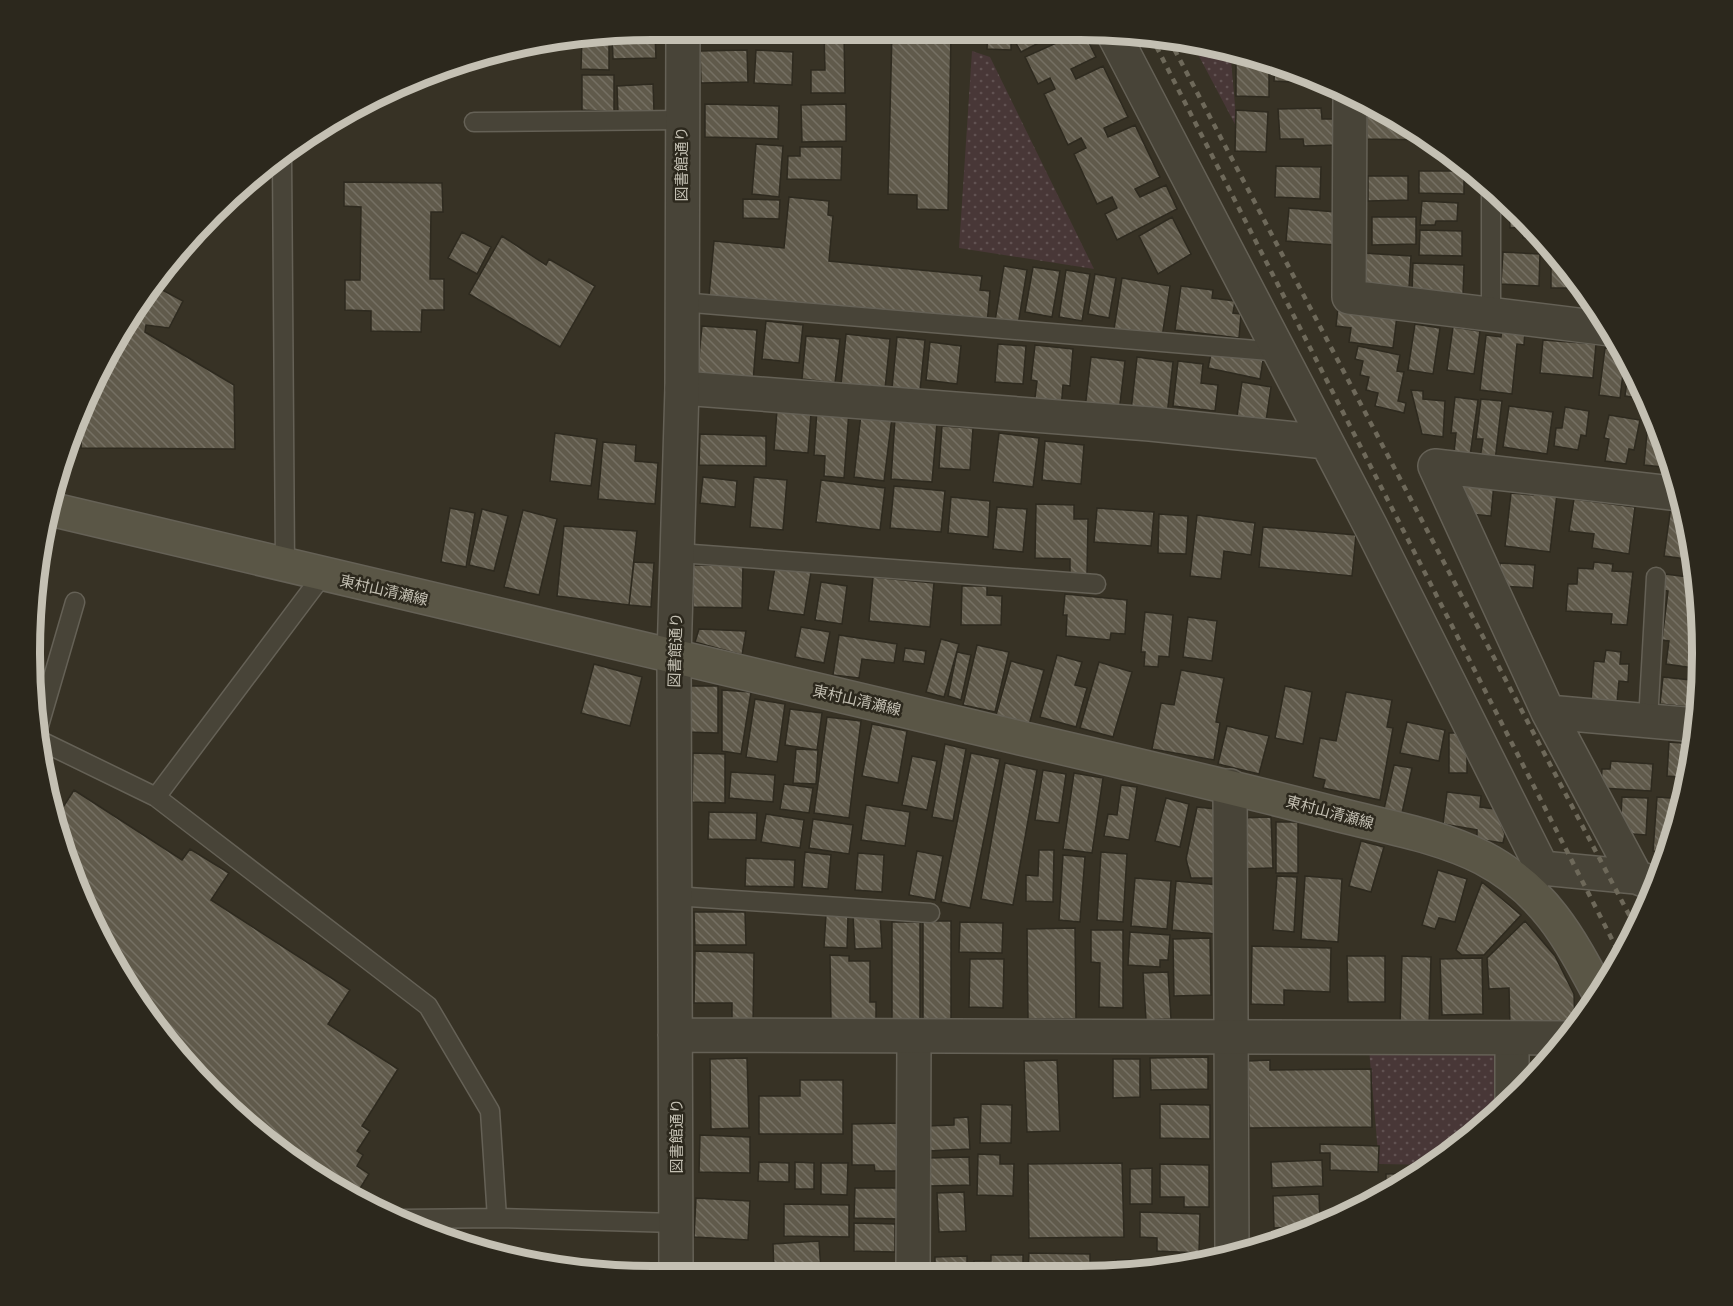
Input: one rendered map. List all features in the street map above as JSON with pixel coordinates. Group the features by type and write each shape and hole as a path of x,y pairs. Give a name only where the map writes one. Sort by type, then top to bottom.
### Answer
{"main road":[{"name":"東村山清瀬線","path":"57,511 322,576 1230,786 1443,842 1534,876 1549,909 1574,946 1594,984"}],"street":[{"name":"図書館通り","path":"676,1266 674,658 679,553 682,388 683,40"},
{"path":"1118,42 1326,442 1534,876 1647,881"},
{"path":"1350,104 1349,297 1598,328"},
{"path":"682,388 1150,424 1326,442"},
{"path":"1647,881 1548,712 1435,466 1672,493"},
{"path":"1548,712 1688,724"},
{"path":"1230,786 1232,1247"},
{"path":"675,1035 1556,1038"},
{"path":"913,1266 914,1037"},
{"path":"1512,1039 1512,1087"}],"lane":[{"path":"474,122 681,120"},
{"path":"282,166 285,566"},
{"path":"1491,199 1491,315"},
{"path":"681,302 1280,352"},
{"path":"679,553 1096,584"},
{"path":"156,797 322,576"},
{"path":"1648,721 1656,577"},
{"path":"44,710 75,602"},
{"path":"48,744 156,797 428,1006 490,1111 497,1218"},
{"path":"674,896 930,913"},
{"path":"419,1219 497,1218 676,1223"}],"shaded area":[{"path":"972,51 990,57 1094,269 959,248"},
{"path":"1197,52 1231,59 1237,128"},
{"path":"1368,1038 1512,1039 1512,1087 1484,1114 1416,1165 1379,1164"}],"building":[{"path":"655,40 656,58 613,59 612,42"},
{"path":"729,40 763,40 763,42 729,42"},
{"path":"779,40 816,40 816,43 779,43"},
{"path":"824,40 844,40 845,93 811,93 811,70 825,70"},
{"path":"892,40 951,40 948,210 917,209 917,195 888,194"},
{"path":"988,40 1011,40 1011,50 987,49"},
{"path":"1021,40 1044,40 1021,52 1016,43"},
{"path":"1063,40 1088,40 1096,57 1071,69 1076,79 1103,66 1128,117 1104,128 1108,137 1135,125 1160,177 1135,189 1140,197 1166,185 1177,209 1117,240 1105,214 1117,208 1112,197 1097,204 1074,154 1086,148 1081,138 1068,145 1044,94 1055,89 1050,78 1038,84 1025,57"},
{"path":"609,42 609,70 581,69 582,45"},
{"path":"747,50 748,82 701,83 700,51"},
{"path":"756,50 793,52 792,85 754,83"},
{"path":"1236,60 1269,70 1269,97 1236,96"},
{"path":"1275,72 1302,83 1274,81"},
{"path":"582,75 614,75 614,112 582,110"},
{"path":"653,84 654,112 618,113 617,86"},
{"path":"705,104 779,106 778,139 705,137"},
{"path":"846,104 846,141 802,142 801,105"},
{"path":"1321,108 1322,119 1333,119 1335,145 1304,146 1303,139 1280,139 1278,109"},
{"path":"1236,110 1268,112 1266,152 1235,151"},
{"path":"1367,113 1413,140 1367,139"},
{"path":"756,144 783,146 779,197 752,194"},
{"path":"800,147 842,147 841,180 787,179 788,156 800,156"},
{"path":"1276,166 1321,167 1320,199 1275,197"},
{"path":"1419,171 1458,171 1464,176 1464,194 1419,193"},
{"path":"1368,176 1408,176 1408,200 1368,201"},
{"path":"344,182 442,183 443,212 431,212 430,279 444,279 444,310 422,310 421,332 371,331 371,311 345,310 345,280 360,280 361,207 344,206"},
{"path":"789,197 829,201 828,215 833,216 829,261 982,276 980,290 990,291 987,324 709,296 714,241 784,248"},
{"path":"743,199 780,200 779,219 743,218"},
{"path":"1422,201 1458,203 1457,221 1436,221 1435,225 1420,225"},
{"path":"1289,208 1336,212 1334,245 1286,241"},
{"path":"1172,217 1191,254 1158,274 1139,236"},
{"path":"1372,217 1416,217 1416,244 1372,245"},
{"path":"1510,217 1520,227 1510,228"},
{"path":"1420,230 1462,231 1462,256 1419,255"},
{"path":"1523,230 1530,238 1523,238"},
{"path":"462,232 491,247 477,274 448,258"},
{"path":"502,236 546,265 549,259 595,286 560,347 469,294"},
{"path":"1503,252 1540,254 1539,286 1501,284"},
{"path":"1362,253 1411,256 1409,287 1360,285"},
{"path":"1551,261 1572,288 1551,288"},
{"path":"1413,263 1464,265 1463,295 1412,292"},
{"path":"1004,266 1027,270 1018,325 995,321"},
{"path":"1033,267 1060,271 1052,317 1025,312"},
{"path":"1066,270 1090,274 1082,321 1059,317"},
{"path":"1095,274 1116,278 1109,318 1088,314"},
{"path":"1122,278 1170,286 1162,337 1114,329"},
{"path":"1181,286 1213,290 1212,298 1235,301 1233,313 1241,314 1239,338 1175,330"},
{"path":"161,289 183,301 169,328 146,325 145,332 234,385 235,449 81,448 81,434 104,382 144,313"},
{"path":"1338,308 1397,316 1393,348 1349,342 1351,328 1336,326"},
{"path":"766,321 803,325 799,363 762,359"},
{"path":"1415,324 1440,328 1433,374 1408,370"},
{"path":"702,326 757,330 753,382 697,377"},
{"path":"1453,327 1480,331 1474,374 1447,370"},
{"path":"1502,327 1525,330 1524,345 1517,344 1512,394 1480,390 1486,335 1501,337"},
{"path":"846,334 890,339 884,399 840,394"},
{"path":"806,336 840,339 835,383 802,379"},
{"path":"897,337 925,340 919,401 891,398"},
{"path":"1543,340 1596,344 1593,378 1540,373"},
{"path":"930,342 961,346 957,384 926,380"},
{"path":"998,344 1026,346 1023,384 995,382"},
{"path":"1035,345 1073,349 1070,386 1063,385 1061,409 1034,406 1037,381 1031,380"},
{"path":"1358,346 1400,355 1397,371 1404,372 1398,401 1406,403 1404,413 1375,406 1378,393 1366,390 1369,377 1360,375 1363,361 1355,359"},
{"path":"1605,348 1611,349 1623,371 1620,398 1599,395"},
{"path":"1212,349 1263,360 1260,379 1208,368"},
{"path":"1091,357 1125,361 1119,412 1085,409"},
{"path":"1137,357 1173,362 1166,424 1130,420"},
{"path":"1178,361 1203,364 1201,383 1218,385 1215,411 1173,406"},
{"path":"1627,379 1636,398 1625,396"},
{"path":"1242,382 1271,387 1266,421 1237,416"},
{"path":"1411,390 1423,391 1423,399 1445,401 1443,437 1422,434"},
{"path":"1455,397 1478,400 1470,456 1454,453 1456,433 1451,433"},
{"path":"1481,399 1502,401 1495,461 1480,459 1483,439 1476,439"},
{"path":"1509,406 1553,412 1547,454 1503,447"},
{"path":"1565,407 1589,411 1586,436 1581,435 1578,450 1554,446 1556,428 1562,428"},
{"path":"817,409 849,411 844,478 824,476 825,456 814,455"},
{"path":"777,410 811,413 808,453 774,450"},
{"path":"861,414 892,417 884,481 854,477"},
{"path":"1609,415 1640,420 1634,450 1629,449 1626,464 1605,461 1609,439 1604,438"},
{"path":"895,419 937,423 932,482 891,479"},
{"path":"1648,424 1664,467 1644,465"},
{"path":"942,426 973,428 970,470 939,468"},
{"path":"555,433 597,439 591,486 550,481"},
{"path":"999,433 1039,438 1033,487 993,482"},
{"path":"700,434 766,436 766,466 699,465"},
{"path":"1045,441 1084,445 1081,484 1042,480"},
{"path":"603,442 636,445 635,461 658,463 655,504 598,499"},
{"path":"703,477 737,481 735,507 700,503"},
{"path":"754,477 787,480 783,530 750,527"},
{"path":"1461,479 1494,483 1491,516 1458,513"},
{"path":"821,480 885,488 880,530 816,522"},
{"path":"894,486 945,491 941,532 890,528"},
{"path":"1533,491 1557,494 1550,552 1505,546 1511,493 1533,495"},
{"path":"951,497 990,501 988,537 948,533"},
{"path":"1574,499 1635,507 1629,554 1592,548 1594,534 1569,531"},
{"path":"1036,504 1074,505 1074,519 1088,519 1087,574 1070,573 1070,559 1035,558"},
{"path":"1671,506 1675,507 1685,559 1664,556"},
{"path":"997,507 1027,509 1023,552 993,549"},
{"path":"450,508 475,513 466,567 441,562"},
{"path":"1097,508 1154,512 1151,546 1094,542"},
{"path":"482,509 508,516 494,571 469,565"},
{"path":"523,510 557,519 539,595 504,587"},
{"path":"1159,514 1188,516 1186,554 1158,553"},
{"path":"1197,515 1255,523 1251,555 1224,551 1221,579 1190,576"},
{"path":"564,526 637,531 629,605 557,596"},
{"path":"1263,527 1356,535 1352,576 1259,567"},
{"path":"634,562 654,563 651,607 629,605"},
{"path":"1594,562 1613,564 1612,571 1633,572 1627,625 1611,624 1612,614 1566,611 1568,584 1577,584 1578,568 1593,569"},
{"path":"1500,563 1535,565 1533,588 1499,586"},
{"path":"693,565 743,565 742,608 693,607"},
{"path":"775,567 811,572 804,615 768,610"},
{"path":"1665,574 1687,577 1691,613 1692,668 1666,664 1669,641 1662,640 1668,591 1663,590"},
{"path":"873,577 934,583 930,627 869,621"},
{"path":"821,582 847,586 842,624 815,620"},
{"path":"962,586 987,586 987,595 1002,596 1001,625 961,625"},
{"path":"1065,594 1127,600 1125,634 1111,633 1110,640 1066,636 1067,615 1063,615"},
{"path":"1145,612 1173,615 1169,657 1159,656 1158,667 1144,666 1145,652 1141,652"},
{"path":"1188,617 1217,621 1212,661 1183,657"},
{"path":"801,627 830,632 824,663 795,657"},
{"path":"699,629 746,631 742,655 695,642"},
{"path":"839,635 897,644 894,663 862,659 859,678 833,675"},
{"path":"941,639 959,644 944,697 926,692"},
{"path":"977,645 1009,652 995,712 963,705"},
{"path":"905,648 926,651 924,664 903,661"},
{"path":"1606,650 1621,652 1620,664 1629,664 1628,682 1619,681 1617,702 1591,700 1594,661 1604,662"},
{"path":"957,652 971,655 961,700 948,696"},
{"path":"1057,655 1082,662 1075,685 1087,688 1076,727 1040,717"},
{"path":"1011,661 1044,670 1029,725 996,715"},
{"path":"1099,662 1132,672 1113,737 1080,728"},
{"path":"594,664 642,677 630,726 581,713"},
{"path":"1181,670 1224,678 1216,722 1220,723 1214,760 1152,749 1161,703 1174,705"},
{"path":"1663,677 1691,680 1690,707 1660,704"},
{"path":"686,686 718,686 718,733 687,732"},
{"path":"1285,686 1312,692 1303,744 1275,738"},
{"path":"722,690 751,692 741,754 722,751"},
{"path":"1346,692 1392,700 1387,727 1393,728 1380,800 1323,788 1325,780 1313,777 1320,738 1336,741"},
{"path":"755,699 785,704 777,762 746,757"},
{"path":"790,709 822,713 817,750 785,745"},
{"path":"827,717 861,721 849,818 814,813"},
{"path":"1407,722 1445,730 1439,761 1400,753"},
{"path":"872,724 907,731 898,783 862,776"},
{"path":"1227,726 1269,736 1259,774 1218,764"},
{"path":"1449,733 1467,733 1467,773 1449,773"},
{"path":"1669,742 1685,743 1680,777 1667,776"},
{"path":"945,744 966,749 953,821 932,817"},
{"path":"796,749 818,750 816,784 793,783"},
{"path":"693,753 725,754 725,803 692,802"},
{"path":"971,753 1000,759 970,908 941,902"},
{"path":"912,756 937,761 927,810 902,805"},
{"path":"1611,761 1653,764 1651,791 1601,788 1602,769 1610,769"},
{"path":"1005,763 1037,770 1013,905 981,899"},
{"path":"1394,765 1412,768 1402,813 1384,809"},
{"path":"1043,770 1066,774 1059,823 1035,820"},
{"path":"731,772 775,775 773,802 729,798"},
{"path":"1074,773 1103,778 1092,853 1063,849"},
{"path":"784,784 813,788 809,813 780,809"},
{"path":"1121,785 1137,787 1129,840 1104,836 1108,814 1117,815"},
{"path":"74,790 182,860 190,849 229,873 211,900 350,990 328,1024 398,1069 362,1126 370,1131 357,1151 363,1155 357,1166 369,1174 359,1190 313,1162 249,1114 192,1057 167,1026 123,959 104,924 87,887 61,811"},
{"path":"1447,792 1481,796 1480,807 1495,809 1505,834 1503,843 1477,837 1477,830 1443,824"},
{"path":"1622,797 1648,798 1646,835 1620,833"},
{"path":"1657,797 1675,798 1659,851 1653,851"},
{"path":"1166,798 1189,804 1180,847 1155,841"},
{"path":"866,805 910,812 905,846 861,840"},
{"path":"1197,807 1216,809 1217,878 1191,878 1186,859"},
{"path":"709,812 757,813 756,840 708,839"},
{"path":"766,814 804,820 800,848 761,842"},
{"path":"1271,817 1273,868 1239,869 1238,818"},
{"path":"813,819 853,825 849,854 809,848"},
{"path":"1276,822 1298,822 1298,873 1276,873"},
{"path":"1361,841 1384,847 1371,892 1349,886"},
{"path":"1039,850 1054,850 1053,902 1026,901 1026,875 1038,876"},
{"path":"917,851 943,856 935,900 909,895"},
{"path":"805,852 831,855 828,889 802,887"},
{"path":"1101,852 1127,854 1123,922 1097,920"},
{"path":"858,853 884,855 882,892 855,890"},
{"path":"1063,855 1085,857 1080,922 1059,920"},
{"path":"746,858 795,860 794,887 745,886"},
{"path":"1438,870 1467,879 1455,922 1439,918 1435,929 1422,925"},
{"path":"1277,876 1297,877 1294,932 1273,930"},
{"path":"1305,876 1342,879 1338,942 1301,939"},
{"path":"1135,878 1171,881 1167,929 1131,926"},
{"path":"1176,881 1220,885 1217,934 1172,930"},
{"path":"1482,882 1521,915 1484,955 1462,955 1456,950"},
{"path":"694,912 745,912 746,945 695,945"},
{"path":"826,914 848,915 847,948 824,947"},
{"path":"880,915 882,948 855,949 853,916"},
{"path":"923,921 951,921 951,1021 923,1021"},
{"path":"1525,921 1555,956 1574,994 1575,1014 1565,1027 1510,1029 1509,988 1489,989 1487,958"},
{"path":"892,922 920,922 920,1019 892,1019"},
{"path":"960,922 1003,923 1002,953 959,952"},
{"path":"1075,928 1076,1019 1028,1019 1027,929"},
{"path":"1091,930 1123,930 1123,1008 1099,1007 1100,963 1091,962"},
{"path":"1130,932 1170,935 1168,960 1160,960 1160,967 1128,965"},
{"path":"1210,938 1211,995 1174,996 1173,939"},
{"path":"1252,946 1331,948 1330,992 1284,990 1284,1005 1251,1004"},
{"path":"695,951 754,953 753,1026 732,1026 732,1003 694,1003"},
{"path":"830,955 849,956 849,961 870,961 870,1002 876,1002 876,1021 831,1021"},
{"path":"1347,956 1385,956 1385,1002 1348,1002"},
{"path":"1402,956 1431,957 1429,1026 1400,1025"},
{"path":"1482,958 1483,1014 1442,1015 1440,959"},
{"path":"970,959 1004,959 1003,1008 969,1007"},
{"path":"1168,972 1171,1019 1146,1020 1143,973"},
{"path":"1208,1057 1208,1089 1151,1090 1150,1058"},
{"path":"747,1058 749,1128 711,1129 710,1059"},
{"path":"1113,1059 1140,1059 1140,1097 1113,1098"},
{"path":"1057,1060 1060,1131 1027,1132 1024,1061"},
{"path":"1270,1060 1270,1070 1371,1069 1372,1127 1249,1128 1248,1061"},
{"path":"800,1080 843,1080 843,1134 759,1134 759,1096 800,1096"},
{"path":"981,1104 1012,1105 1011,1143 980,1143"},
{"path":"1160,1104 1210,1105 1210,1139 1160,1138"},
{"path":"968,1117 970,1149 927,1151 926,1126 954,1125 954,1118"},
{"path":"904,1123 905,1171 875,1171 874,1165 852,1165 852,1124"},
{"path":"700,1135 750,1137 750,1173 699,1172"},
{"path":"1320,1144 1379,1146 1378,1172 1330,1170 1330,1153 1320,1153"},
{"path":"978,1154 1000,1155 1000,1164 1014,1164 1013,1196 977,1195"},
{"path":"969,1157 970,1185 929,1186 928,1158"},
{"path":"1322,1160 1323,1186 1272,1188 1271,1162"},
{"path":"759,1162 789,1163 789,1182 758,1181"},
{"path":"795,1162 814,1163 814,1189 795,1189"},
{"path":"821,1163 848,1163 847,1195 821,1194"},
{"path":"1122,1163 1124,1237 1029,1238 1028,1164"},
{"path":"1160,1164 1209,1165 1209,1207 1184,1207 1184,1197 1160,1197"},
{"path":"1152,1168 1152,1204 1130,1204 1130,1169"},
{"path":"1386,1174 1401,1174 1386,1183"},
{"path":"855,1188 898,1188 898,1219 854,1218"},
{"path":"964,1192 966,1231 939,1232 937,1193"},
{"path":"1319,1194 1320,1216 1293,1227 1274,1228 1273,1196"},
{"path":"696,1198 750,1201 748,1240 694,1237"},
{"path":"784,1204 849,1205 849,1237 784,1236"},
{"path":"1140,1212 1200,1214 1199,1253 1157,1251 1157,1238 1140,1237"},
{"path":"854,1223 895,1224 895,1252 854,1251"},
{"path":"819,1241 821,1266 774,1266 773,1244"},
{"path":"1029,1253 1090,1254 1090,1266 1028,1266"},
{"path":"991,1255 1023,1255 1023,1266 974,1266 974,1261 991,1261"},
{"path":"967,1256 967,1266 935,1266 935,1257"},
{"path":"1116,1260 1160,1260 1120,1264 1116,1264"},
{"path":"851,1263 884,1264 884,1266 851,1266"}],"railway":[{"path":"1156,46 1616,948"},
{"path":"1174,48 1631,919"}]}
